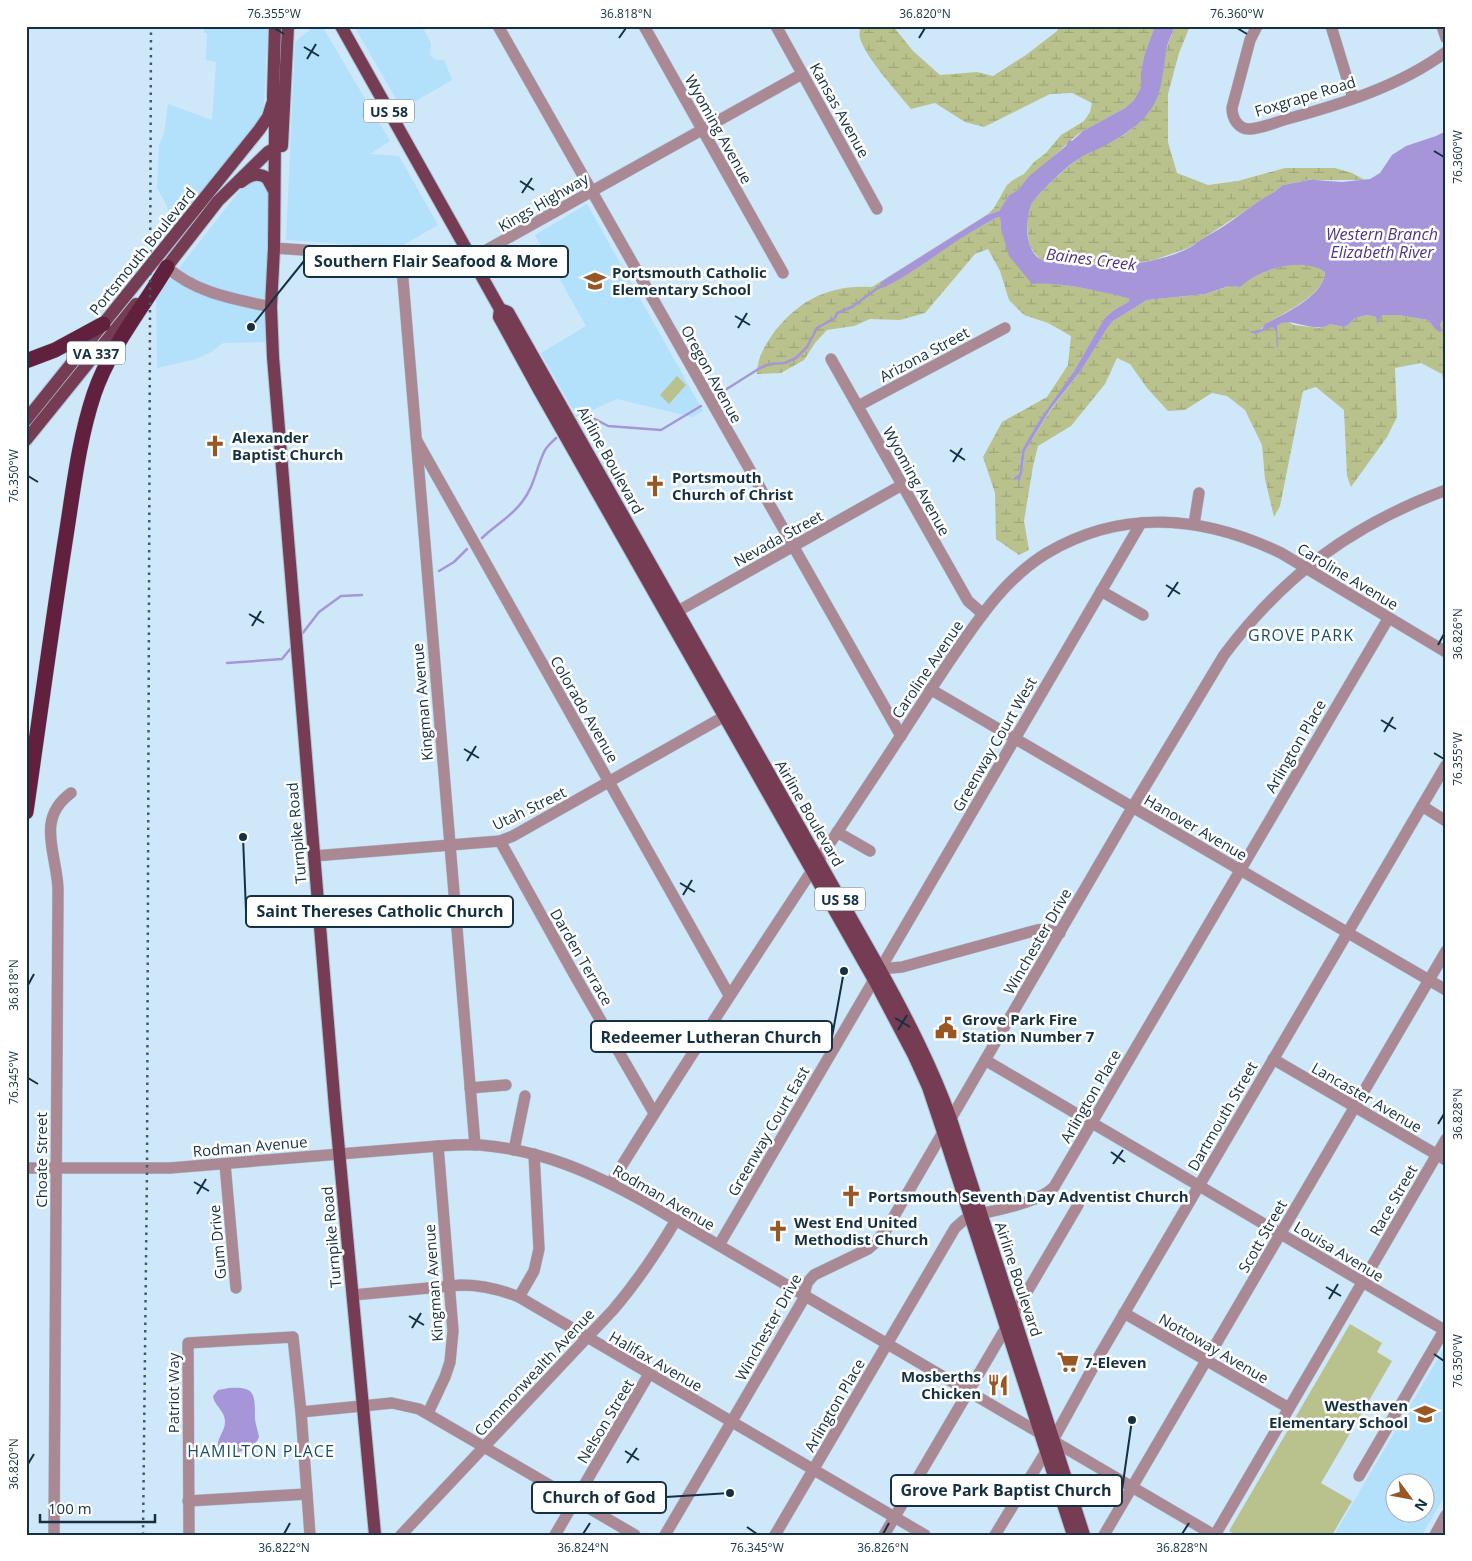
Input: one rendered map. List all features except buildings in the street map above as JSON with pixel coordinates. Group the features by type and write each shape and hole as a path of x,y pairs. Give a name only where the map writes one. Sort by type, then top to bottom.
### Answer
{"highway":[{"path":"26,812 63,556 78,458 85,426 94,394 117,344 167,267"},
{"path":"26,361 55,350 103,324"}],"main road":[{"name":"Portsmouth Boulevard","path":"26,440 167,267 218,201 244,173 278,146 273,96 274,26"},
{"path":"278,146 288,26"},
{"name":"Airline Boulevard","path":"341,26 500,308 508,312 544,387 815,866 920,1044 951,1118 1006,1328 1040,1433 1049,1445 1084,1535"},
{"name":"Portsmouth Boulevard","path":"26,420 251,140 268,117 273,96"},
{"path":"218,201 254,151 256,143 251,140"},
{"name":"Turnpike Road","path":"278,146 274,193 271,307 274,373 314,856 375,1535"},
{"name":"Turnpike Road","path":"274,248 280,224 278,146"},
{"path":"231,189 248,176 259,174 268,178 274,193"},
{"name":"Airline Boulevard","path":"877,974 928,1087 943,1132 1014,1315 1073,1535"}],"street":[{"name":"Oregon Avenue","path":"498,26 901,736"},
{"name":"Wyoming Avenue","path":"644,26 782,273"},
{"name":"Kansas Avenue","path":"776,26 877,209"},
{"name":"Foxgrape Road","path":"1257,26 1250,40 1232,108 1234,119 1244,128 1255,128 1353,98 1402,79 1446,52"},
{"path":"1331,26 1353,98"},
{"path":"1442,26 1446,38"},
{"name":"Kings Highway","path":"274,248 450,260 472,258 802,74"},
{"name":"Kingman Avenue","path":"401,256 475,1145"},
{"path":"167,267 188,283 228,297 271,307"},
{"name":"Arizona Street","path":"858,406 1005,328"},
{"name":"Wyoming Avenue","path":"832,358 968,601 983,614"},
{"name":"Colorado Avenue","path":"415,437 729,995"},
{"name":"Nevada Street","path":"673,614 902,485"},
{"name":"Winchester Drive","path":"665,1535 804,1295 807,1283 814,1275 868,1249 880,1238 1224,655 1264,606 1305,568 1328,550 1367,526 1402,508 1446,490"},
{"path":"1194,524 1198,493"},
{"name":"Caroline Avenue","path":"611,1183 729,995 930,690 983,614 1004,588 1046,554 1073,540 1095,532 1141,523 1194,524 1218,529 1258,542 1281,553 1446,652"},
{"name":"Greenway Court West","path":"877,974 1141,523"},
{"path":"1101,592 1143,615"},
{"name":"Arlington Place","path":"775,1535 955,1228 964,1220 976,1215 1034,1200 1048,1193 1058,1180 1388,618"},
{"name":"Hanover Avenue","path":"930,690 1446,990"},
{"name":"Utah Street","path":"314,856 500,841 513,836 729,714"},
{"name":"Dartmouth Street","path":"995,1535 1446,764"},
{"name":"Choate Street","path":"54,1535 58,890 56,862 50,838 50,829 54,812 59,804 71,793"},
{"path":"1422,806 1446,821"},
{"path":"838,832 870,851"},
{"name":"Darden Terrace","path":"500,841 565,959 654,1113"},
{"path":"877,974 1037,930 1045,929 1060,933"},
{"name":"Scott Street","path":"1104,1535 1446,951"},
{"name":"Greenway Court East","path":"719,1245 877,974"},
{"name":"Lancaster Avenue","path":"1273,1059 1441,1158"},
{"name":"Louisa Avenue","path":"985,1060 1445,1329"},
{"path":"470,1088 506,1086"},
{"path":"514,1150 524,1096"},
{"name":"Race Street","path":"1214,1535 1362,1282 1441,1158 1446,1139"},
{"name":"Rodman Avenue","path":"26,1168 147,1169 438,1146 475,1145 534,1154 567,1164 611,1183 1040,1433"},
{"name":"Kingman Avenue","path":"428,1413 450,1362 453,1331 438,1146"},
{"path":"519,1297 534,1272 539,1249 534,1154"},
{"name":"Gum Drive","path":"224,1164 236,1288"},
{"path":"884,1535 1078,1204"},
{"name":"Commonwealth Avenue","path":"401,1535 613,1310 640,1276 676,1220"},
{"name":"Halifax Avenue","path":"353,1295 476,1285 490,1287 519,1297 925,1535"},
{"name":"Nottoway Avenue","path":"1124,1313 1206,1362 1289,1408"},
{"path":"1359,1476 1445,1329"},
{"name":"Patriot Way","path":"189,1535 188,1343 293,1337 302,1412 310,1535"},
{"name":"Nelson Street","path":"555,1535 650,1374"},
{"path":"302,1412 380,1403 411,1406 428,1413 635,1535"},
{"path":"1049,1445 1133,1487 1214,1535"},
{"path":"188,1501 307,1494"},
{"path":"1434,1535 1446,1516"}],"shaded area":[{"path":"204,26 268,26 264,105 259,122 172,229 167,206 157,188 159,144 164,134 168,104 212,120 216,62 206,60 207,33 204,33"},
{"path":"314,26 322,26 390,141 370,154 399,156 438,225 398,248 286,240 295,42"},
{"path":"354,26 422,26 431,43 430,56 437,60 444,60 452,80 402,109"},
{"path":"251,180 264,181 270,192 265,342 223,343 211,352 196,359 157,368 156,294 172,277 244,185"},
{"name":"Portsmouth Catholic Elementary School","path":"587,204 703,411 692,417 617,399 577,417 541,353 586,326 535,235"},
{"name":"Westhaven Elementary School","path":"1446,1345 1446,1494 1434,1514 1434,1474 1384,1474 1384,1524 1428,1524 1422,1535 1334,1535"}],"green space":[{"path":"860,26 893,26 913,51 940,75 977,72 993,76 1026,55 1057,31 1059,26 1155,26 1144,56 1141,87 1134,100 1125,108 1078,134 1034,174 1028,177 1018,190 1009,195 999,211 987,215 884,280 896,280 962,237 1000,217 1001,229 1032,283 1068,285 1131,299 1104,319 1074,371 1022,450 1019,474 1014,479 1018,478 1018,483 1022,474 1025,451 1050,411 1082,369 1113,321 1147,300 1205,294 1230,286 1239,287 1262,273 1290,264 1307,264 1318,268 1325,272 1323,281 1311,296 1266,324 1256,334 1270,327 1276,332 1277,326 1286,321 1294,325 1319,328 1330,324 1344,327 1354,319 1362,316 1376,317 1377,323 1381,315 1398,315 1428,320 1435,329 1442,321 1446,320 1446,397 1442,374 1421,363 1395,368 1397,417 1387,437 1351,487 1347,476 1344,410 1316,387 1303,391 1280,506 1274,517 1265,479 1262,445 1245,410 1227,396 1212,393 1185,410 1168,411 1147,388 1130,364 1117,358 1105,384 1071,426 1038,446 1024,521 1029,550 1019,555 996,539 995,493 983,457 1002,422 1047,397 1068,365 1071,336 1048,323 1024,315 1009,300 1000,271 988,249 975,254 925,313 900,320 870,319 854,326 827,330 815,343 804,360 781,373 757,374 757,369 762,353 772,335 803,304 815,297 842,288 872,287 988,214 994,208 1007,185 1024,174 1034,162 1046,153 1061,135 1084,121 1090,112 1092,103 1072,93 1050,94 984,127 965,122 935,103 911,109 882,75 868,55 860,38"},
{"path":"1174,26 1190,26 1179,53 1168,94 1168,142 1177,173 1208,185 1238,181 1285,168 1335,168 1352,173 1365,180 1313,179 1283,185 1188,248 1154,260 1113,264 1049,263 1042,260 1030,245 1028,221 1031,205 1062,172 1076,161 1134,127 1158,92 1166,49"},
{"path":"677,376 686,385 669,404 660,395"},
{"path":"1350,1324 1382,1343 1377,1352 1392,1361 1321,1483 1352,1501 1332,1535 1235,1535 1229,1531"}],"water":[{"name":"Western Branch Elizabeth River","path":"1155,26 1174,26 1168,44 1160,88 1155,103 1146,115 1128,132 1075,161 1034,200 1029,212 1027,235 1031,247 1038,258 1049,262 1116,265 1146,262 1175,254 1189,248 1221,228 1283,185 1314,179 1342,182 1370,179 1380,173 1392,155 1406,146 1446,131 1446,320 1442,321 1440,325 1442,331 1440,332 1428,320 1398,315 1382,315 1377,324 1376,317 1362,316 1354,319 1344,327 1330,324 1324,327 1317,327 1288,322 1282,323 1277,326 1277,349 1276,332 1272,327 1256,334 1249,332 1262,329 1265,324 1302,303 1318,289 1323,281 1325,272 1316,267 1305,265 1293,265 1269,270 1240,287 1229,286 1205,294 1147,300 1113,321 1082,369 1050,410 1025,451 1022,474 1018,485 1018,479 1012,480 1019,474 1022,450 1039,421 1074,371 1104,319 1130,299 1095,290 1054,284 1032,284 1009,256 1001,229 1000,217 967,234 895,282 877,289 884,280 987,215 999,211 1009,195 1018,190 1028,177 1066,146 1069,140 1072,141 1083,131 1125,108 1134,100 1141,87 1144,56"},
{"path":"244,1388 252,1393 255,1402 255,1420 259,1437 252,1446 235,1452 218,1449 218,1442 224,1429 225,1418 215,1403 213,1396 218,1390"}],"waterway":[{"path":"722,392 760,368 770,364 785,363 796,358 807,347 817,328 835,318 837,313 852,307 879,287"},
{"path":"582,417 595,419 608,426 661,430 701,406"},
{"path":"482,538 522,502 532,484 545,450 556,438"},
{"path":"439,571 454,562 467,549"},
{"path":"302,634 319,612 341,596 362,595"},
{"path":"227,663 282,659 291,648"}],"railway":[{"path":"143,1535 147,1169 151,26"}],"place":[{"name":"Portsmouth Catholic Elementary School","path":"595,281"},
{"name":"Southern Flair Seafood & More","path":"251,327"},
{"name":"Alexander Baptist Church","path":"215,446"},
{"name":"Portsmouth Church of Christ","path":"655,486"},
{"name":"Saint Thereses Catholic Church","path":"243,837"},
{"name":"Redeemer Lutheran Church","path":"844,971"},
{"name":"Grove Park Fire Station Number 7","path":"946,1028"},
{"name":"Portsmouth Seventh Day Adventist Church","path":"851,1196"},
{"name":"West End United Methodist Church","path":"778,1231"},
{"name":"7-Eleven","path":"1068,1362"},
{"name":"Mosberths Chicken","path":"998,1385"},
{"name":"Westhaven Elementary School","path":"1425,1414"},
{"name":"Grove Park Baptist Church","path":"1132,1420"},
{"name":"Church of God","path":"730,1493"}],"district":[{"name":"GROVE PARK","path":"1301,635"},
{"name":"HAMILTON PLACE","path":"261,1451"}],"water label":[{"name":"Baines Creek","path":"1091,259"}]}
